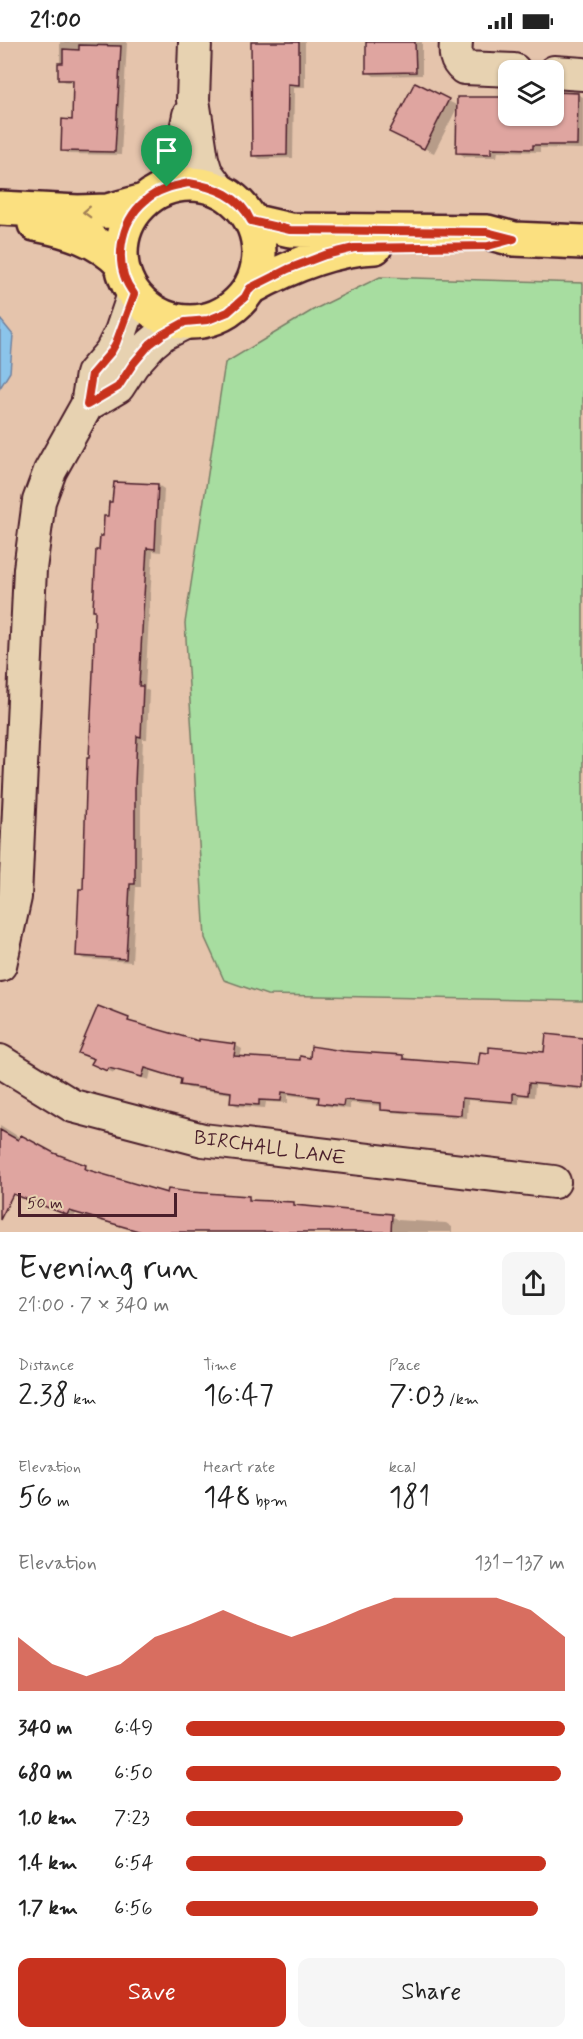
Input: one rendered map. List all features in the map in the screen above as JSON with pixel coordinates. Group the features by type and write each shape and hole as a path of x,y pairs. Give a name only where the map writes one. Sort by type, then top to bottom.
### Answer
{"main road":[{"path":"0,208 78,212 108,211 156,194 189,183 212,187 231,197 247,213 257,233 260,255 256,277 245,297 228,312 208,320 185,322 164,318 143,305 128,286 121,263 122,239 130,217 156,194"},
{"path":"251,221 290,230 487,232 514,239 583,242"},
{"path":"0,223 30,224 62,229 110,251 121,263"},
{"path":"250,288 271,276 304,263 354,248 488,246 514,239"}],"street":[{"path":"195,42 193,100 202,159 206,172 220,191"},
{"path":"456,42 456,57 464,68 498,69"},
{"path":"564,73 583,74"},
{"path":"156,194 179,165 193,100"},
{"path":"0,965 15,897 29,580 39,501 50,471 87,405 92,374 111,352 119,337 134,294"},
{"path":"87,405 118,387 150,344 185,322"},
{"name":"BIRCHALL LANE","path":"0,1061 73,1106 203,1140 554,1182"}],"green space":[{"path":"380,277 583,283 583,1001 267,995 224,980 205,938 185,623 225,363 313,310"}],"water":[{"path":"0,319 13,335 10,372 0,388"}],"building":[{"path":"251,42 299,42 299,85 288,84 287,155 252,156"},
{"path":"366,42 415,42 416,72 366,73"},
{"path":"79,45 121,46 115,152 61,151 62,119 72,120 73,80 58,80 58,63 63,63 63,49 79,50"},
{"path":"415,82 449,99 424,149 389,132"},
{"path":"564,92 578,93 577,145 533,145 533,149 491,148 491,154 456,153 457,97 498,97 498,126 564,126"},
{"path":"114,482 158,484 155,549 147,548 139,686 143,686 141,737 137,736 135,785 135,884 130,884 126,959 76,956 79,889 83,889 96,550 99,550 100,536 103,536 104,516 108,516 109,502 112,502"},
{"path":"98,1006 129,1018 128,1021 199,1041 199,1039 236,1044 234,1056 300,1060 300,1056 310,1058 311,1046 343,1051 403,1055 403,1059 478,1065 480,1052 489,1053 489,1047 544,1052 546,1034 583,1038 583,1088 529,1083 528,1095 513,1093 513,1102 462,1098 461,1115 381,1110 381,1103 344,1100 343,1106 318,1103 319,1097 282,1092 281,1101 259,1100 259,1105 230,1103 231,1092 180,1085 181,1079 145,1068 142,1077 109,1068 107,1071 91,1064 94,1059 78,1053"},
{"path":"0,1130 18,1140 21,1135 54,1153 86,1165 85,1169 167,1193 168,1189 249,1196 249,1200 294,1202 294,1205 392,1214 391,1232 142,1232 69,1211 67,1215 13,1194 0,1220"}],"route":[{"path":"189,183 212,187 231,197 247,213 251,221 275,228 487,232 514,239 488,246 354,248 325,255 288,269 250,288 245,297 228,312 208,320 185,322 163,334 150,344 133,364 118,387 87,405 92,374 116,343 134,294 128,286 121,263 122,239 130,217 146,199 167,187 189,183"}]}
